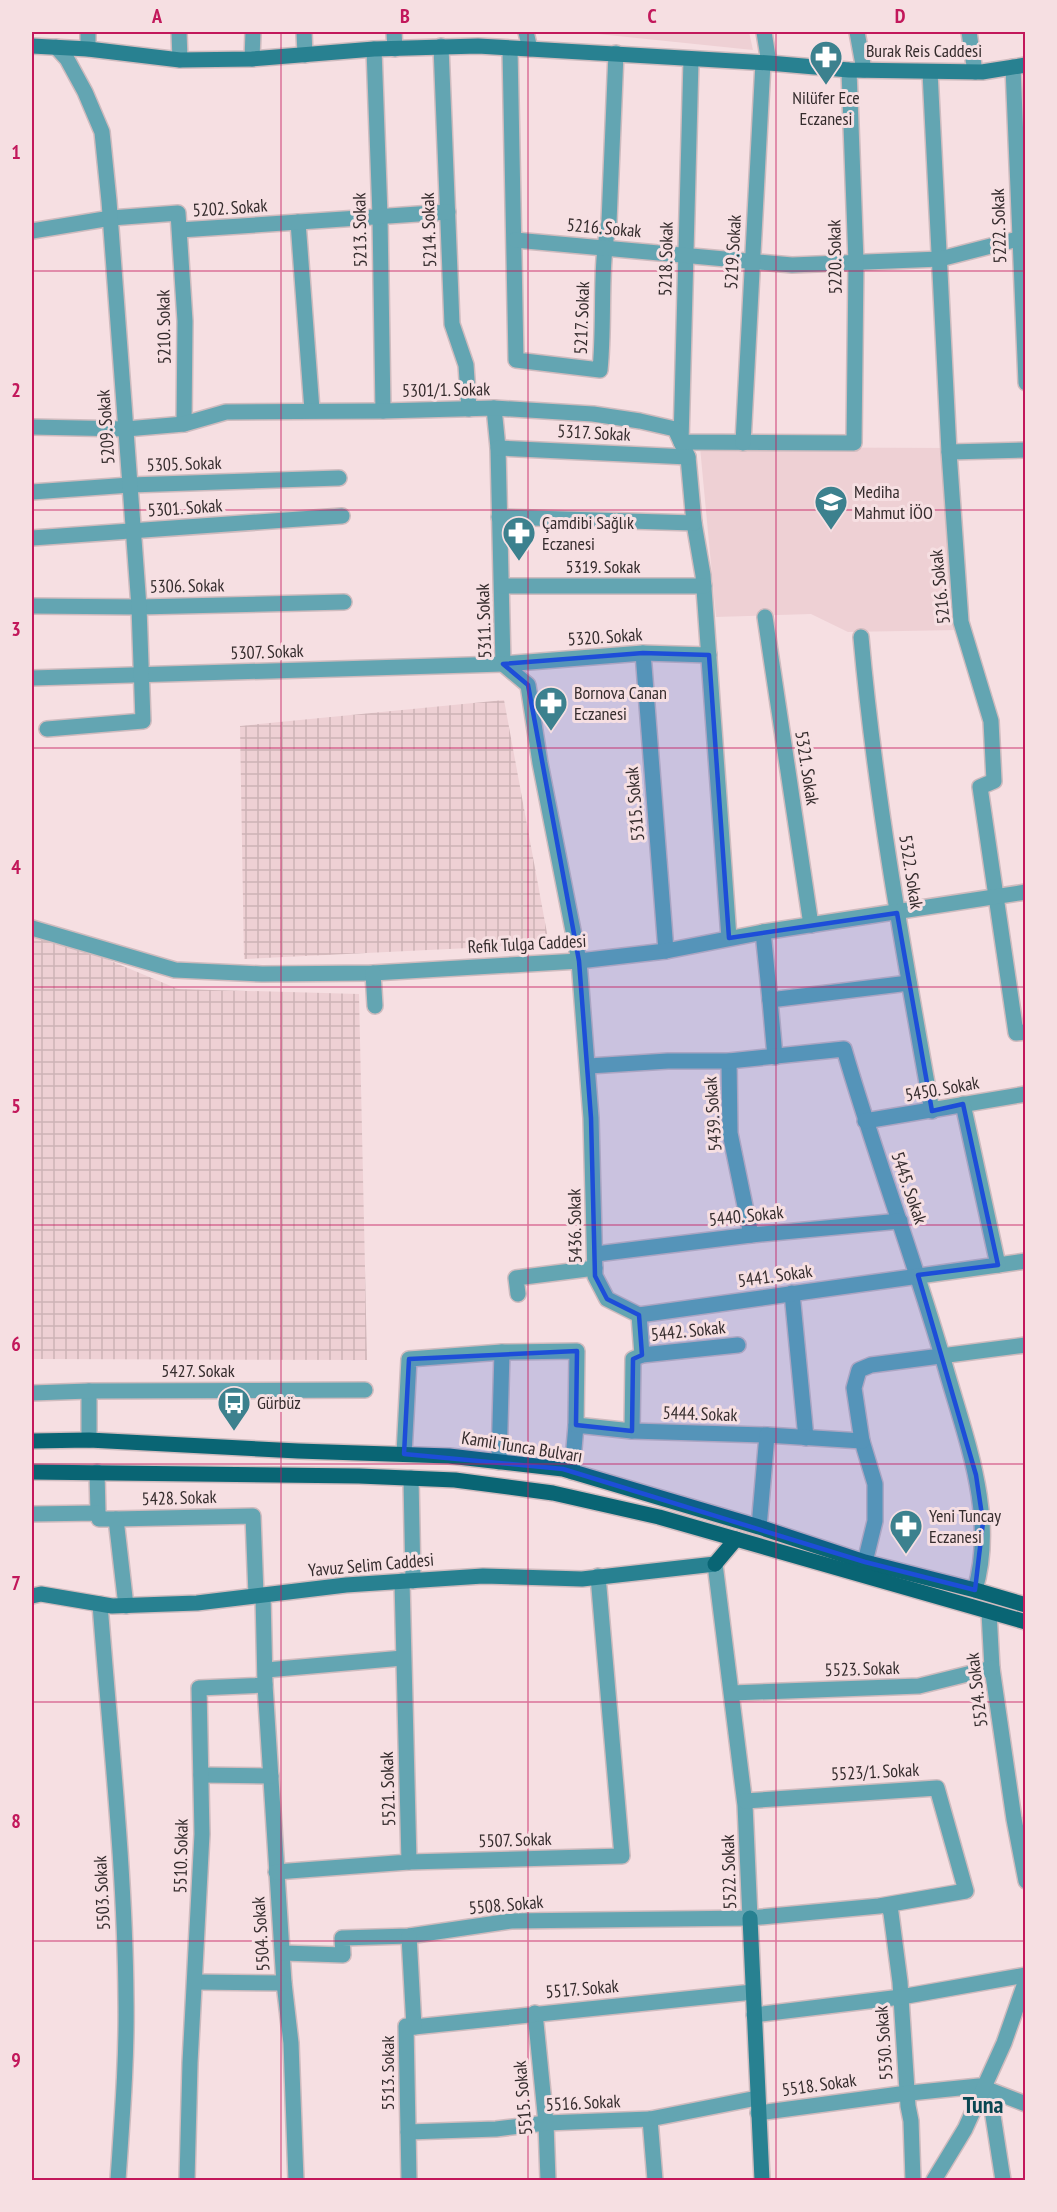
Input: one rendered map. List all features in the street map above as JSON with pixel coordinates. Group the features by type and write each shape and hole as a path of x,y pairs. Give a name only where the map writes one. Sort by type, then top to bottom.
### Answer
{"main road":[{"name":"Burak Reis Caddesi","path":"32,46 88,49 180,60 252,59 441,46 616,53 856,70 975,72 1019,66"},
{"name":"Kamil Tunca Bulvarı","path":"32,1441 88,1440 449,1456 572,1472 759,1527 865,1562 1026,1605"},
{"path":"32,1472 411,1478 455,1480 553,1494 659,1517 1026,1622"},
{"path":"715,1564 736,1539"},
{"name":"Yavuz Selim Caddesi","path":"32,1596 41,1594 126,1606 197,1603 346,1585 483,1576 582,1579 715,1564"},
{"name":"5522. Sokak","path":"750,1918 762,2181"}],"street":[{"path":"88,32 88,49"},
{"path":"179,32 180,60"},
{"path":"252,59 253,32"},
{"path":"304,32 305,55"},
{"path":"394,32 395,49"},
{"path":"526,32 530,49"},
{"name":"5219. Sokak","path":"743,443 752,262 766,63 764,32"},
{"name":"5220. Sokak","path":"743,443 854,443 857,32"},
{"path":"969,32 975,72"},
{"name":"5214. Sokak","path":"441,46 452,324 466,365 469,409"},
{"name":"5209. Sokak","path":"47,729 143,721 139,607 111,218 102,132 85,92 67,59 56,47"},
{"name":"5213. Sokak","path":"374,49 380,216 383,411"},
{"name":"5217. Sokak","path":"510,49 516,360 600,370 603,340 604,247 609,222 616,53"},
{"name":"5218. Sokak","path":"688,457 681,442 691,60"},
{"name":"5222. Sokak","path":"1019,66 1026,383"},
{"name":"5216. Sokak","path":"930,72 949,452 961,622 991,721 994,781 980,787 996,898"},
{"name":"5202. Sokak","path":"32,231 111,218 178,213 180,231 448,212"},
{"path":"298,222 312,410"},
{"name":"5210. Sokak","path":"180,231 185,321 184,424"},
{"name":"5216. Sokak","path":"515,240 792,265 940,259 1022,238"},
{"name":"5301/1. Sokak","path":"32,427 126,429 184,424 226,412 494,408 593,414 640,421 675,429 681,442"},
{"name":"5311. Sokak","path":"494,408 498,448 503,664 528,685 540,763 579,961"},
{"path":"681,442 743,443"},
{"name":"5317. Sokak","path":"498,448 688,457"},
{"path":"949,452 1026,450"},
{"path":"688,457 710,655 729,938"},
{"name":"5305. Sokak","path":"32,492 130,485 339,478"},
{"name":"5301. Sokak","path":"32,538 342,516"},
{"path":"500,517 694,523"},
{"name":"5319. Sokak","path":"502,586 704,586"},
{"name":"5306. Sokak","path":"32,606 139,607 344,602"},
{"name":"5321. Sokak","path":"765,617 811,925"},
{"name":"5322. Sokak","path":"861,637 897,913 932,1111"},
{"name":"5320. Sokak","path":"503,664 643,653 710,655"},
{"name":"5315. Sokak","path":"643,653 666,951"},
{"name":"5307. Sokak","path":"32,678 503,664"},
{"name":"Refik Tulga Caddesi","path":"32,928 175,970 262,974 373,974 579,961 666,951 763,932 1026,892"},
{"path":"996,898 1016,1033 1026,1032"},
{"path":"763,932 775,1057"},
{"name":"5436. Sokak","path":"579,961 589,1065 595,1276 608,1299 639,1315"},
{"path":"373,974 375,1006"},
{"path":"770,1000 909,984"},
{"name":"5445. Sokak","path":"589,1065 729,1061 844,1049 865,1121 918,1275 976,1475 983,1522 981,1571 975,1590"},
{"name":"5439. Sokak","path":"729,1061 730,1133 752,1235"},
{"name":"5450. Sokak","path":"865,1121 1026,1094"},
{"path":"963,1104 998,1265"},
{"name":"5440. Sokak","path":"518,1294 516,1278 595,1261 752,1235 900,1221"},
{"name":"5441. Sokak","path":"639,1315 1026,1261"},
{"path":"792,1293 806,1438"},
{"path":"576,1425 632,1431 633,1359 642,1355 639,1315"},
{"name":"5442. Sokak","path":"642,1355 738,1345"},
{"path":"865,1562 875,1521 875,1484 862,1441 854,1388 859,1370 871,1365 1026,1345"},
{"path":"404,1455 409,1359 502,1352 576,1351 576,1425 572,1472"},
{"path":"499,1462 502,1352"},
{"path":"88,1390 88,1440"},
{"name":"5427. Sokak","path":"32,1392 365,1390"},
{"name":"5444. Sokak","path":"632,1431 767,1435 862,1441"},
{"path":"759,1527 767,1435"},
{"path":"97,1472 98,1514"},
{"name":"5521. Sokak","path":"409,1862 403,1658 411,1478"},
{"name":"5428. Sokak","path":"32,1514 98,1514 99,1519 253,1516 259,1595"},
{"path":"116,1519 126,1606"},
{"name":"5522. Sokak","path":"715,1564 745,1801 750,1918"},
{"name":"5507. Sokak","path":"409,1862 622,1856 598,1576"},
{"path":"259,1595 266,1678 403,1658"},
{"name":"5503. Sokak","path":"100,1604 122,1882 125,1950 126,2002 118,2181"},
{"name":"5524. Sokak","path":"989,1612 992,1668 1024,1875"},
{"name":"5523. Sokak","path":"732,1693 919,1686 992,1668"},
{"name":"5510. Sokak","path":"187,2181 201,1855 199,1688 266,1678"},
{"name":"5504. Sokak","path":"266,1678 276,1872 291,2043 296,2181"},
{"path":"201,1775 271,1776"},
{"name":"5523/1. Sokak","path":"745,1801 937,1788 966,1891"},
{"path":"276,1872 409,1862"},
{"name":"5508. Sokak","path":"283,1953 343,1955 342,1938 409,1936 511,1920 750,1918 888,1905 966,1891"},
{"name":"5530. Sokak","path":"888,1905 891,1913 901,1997 907,2094 911,2121 913,2181"},
{"name":"5513. Sokak","path":"409,1936 414,2026 406,2026 409,2181"},
{"path":"754,2015 901,1997 1026,1977 986,2089 934,2181"},
{"path":"195,1982 284,1983"},
{"name":"5517. Sokak","path":"414,2026 753,1992"},
{"name":"5515. Sokak","path":"535,2013 546,2123 548,2181"},
{"name":"5518. Sokak","path":"758,2106 979,2086 1026,2104"},
{"path":"986,2089 1003,2181"},
{"name":"5516. Sokak","path":"408,2132 650,2119 758,2106"},
{"path":"650,2119 655,2181"}],"highlighted area":[{"path":"643,653 709,655 729,938 897,913 932,1111 963,1104 998,1265 918,1275 976,1475 983,1522 975,1590 865,1562 563,1469 404,1454 409,1359 577,1351 576,1425 632,1431 633,1359 642,1355 639,1315 607,1299 595,1276 591,1118 579,961 528,685 503,664"}],"shaded area":[{"path":"598,32 749,32 753,50 598,34"},
{"name":"Mediha Mahmut İÖO","path":"700,447 952,448 958,630 848,632 811,614 716,617"},
{"path":"504,700 549,944 244,959 240,726"},
{"path":"32,928 178,989 359,994 367,1360 32,1359"}],"place":[{"name":"Nilüfer Ece Eczanesi","path":"826,86"},
{"name":"Mediha Mahmut İÖO","path":"831,531"},
{"name":"Çamdibi Sağlık Eczanesi","path":"519,562"},
{"name":"Bornova Canan Eczanesi","path":"551,732"},
{"name":"Gürbüz","path":"234,1432"},
{"name":"Yeni Tuncay Eczanesi","path":"906,1555"}],"district":[{"name":"Tuna","path":"983,2105"}]}
